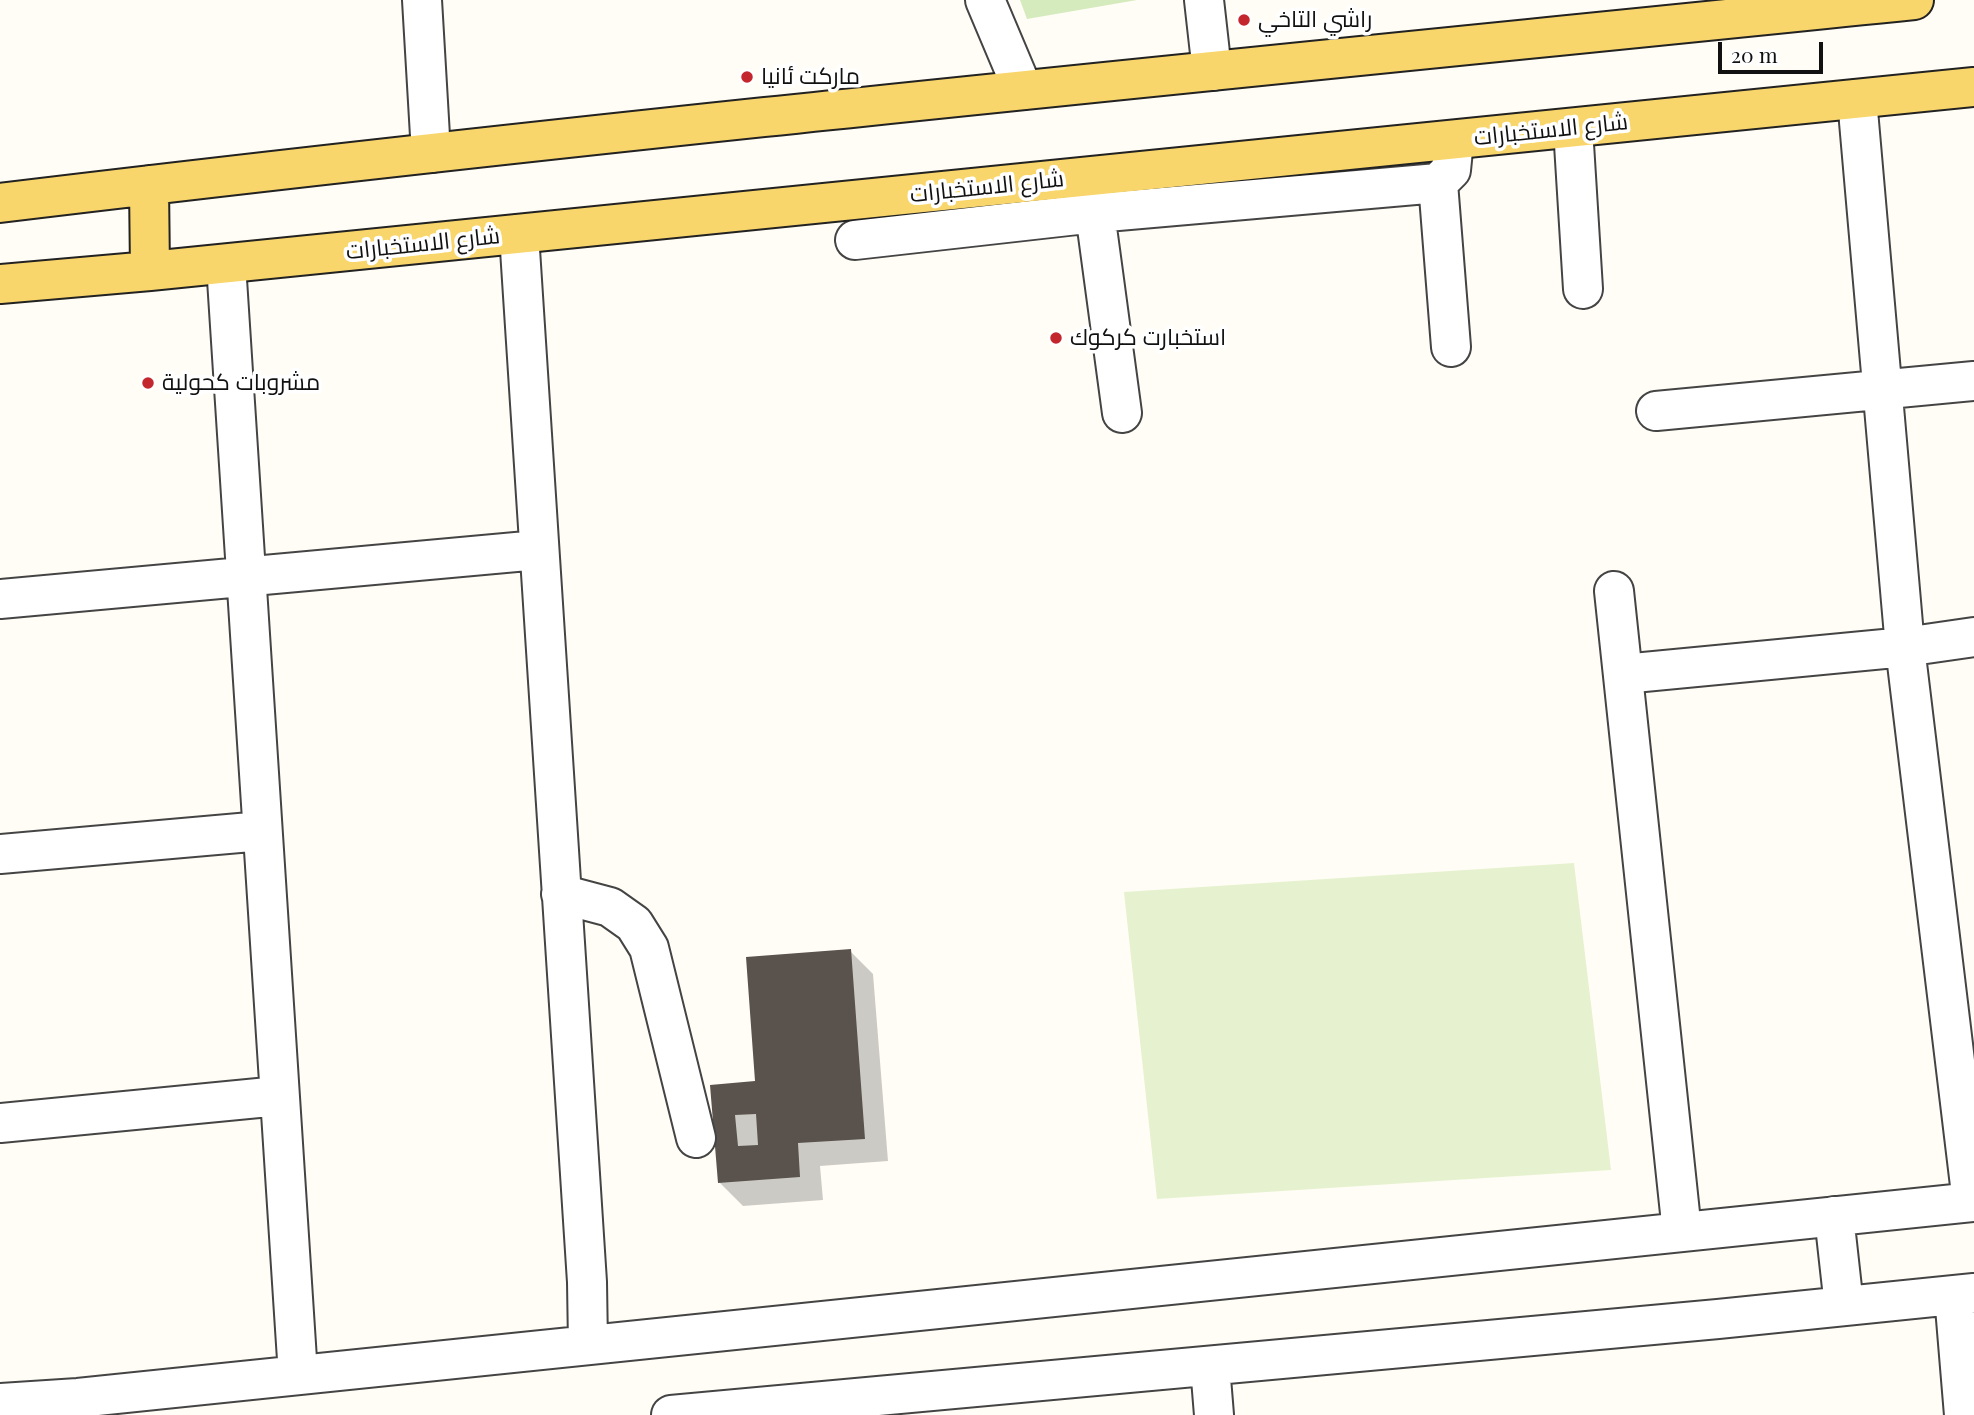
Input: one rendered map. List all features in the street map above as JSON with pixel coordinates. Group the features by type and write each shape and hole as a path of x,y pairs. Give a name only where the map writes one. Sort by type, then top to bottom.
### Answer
{"main road":[{"path":"0,203 431,153 1023,90 1914,0"},
{"name":"شارع الاستخبارات","path":"0,284 226,264 1974,86"},
{"path":"149,185 150,271"}],"street":[{"path":"422,0 431,153"},
{"path":"985,0 1023,90"},
{"path":"1204,0 1212,71"},
{"path":"0,1404 78,1406 298,1375 1973,1202 1905,648 1857,99"},
{"path":"1573,128 1583,289"},
{"path":"855,240 1095,213 1438,183 1451,170 1454,140"},
{"path":"1438,183 1451,346"},
{"path":"1095,213 1122,413"},
{"path":"519,234 587,1282 588,1345"},
{"path":"226,264 298,1375"},
{"path":"1656,411 1974,381"},
{"path":"0,598 538,550"},
{"path":"1614,591 1682,1232"},
{"path":"1623,674 1905,648 1974,637"},
{"path":"0,854 262,831"},
{"path":"561,894 610,907 634,924 649,947 696,1138"},
{"path":"0,1123 279,1096"},
{"path":"1834,1216 1844,1306"},
{"path":"671,1415 1964,1294 1964,1415"},
{"path":"1210,1366 1214,1415"}],"green space":[{"path":"1020,0 1137,0 1027,19"},
{"path":"1574,863 1611,1170 1157,1199 1124,892"}],"building":[{"path":"851,949 865,1139 798,1143 800,1177 718,1183 710,1085 755,1081 746,957","holes":["756,1114 758,1145 738,1146 735,1115"]}],"place":[{"name":"راشي التاخي","path":"1244,20"},
{"name":"ماركت ئانيا","path":"747,77"},
{"name":"استخبارت كركوك","path":"1056,338"},
{"name":"مشروبات كحولية","path":"148,383"}]}
